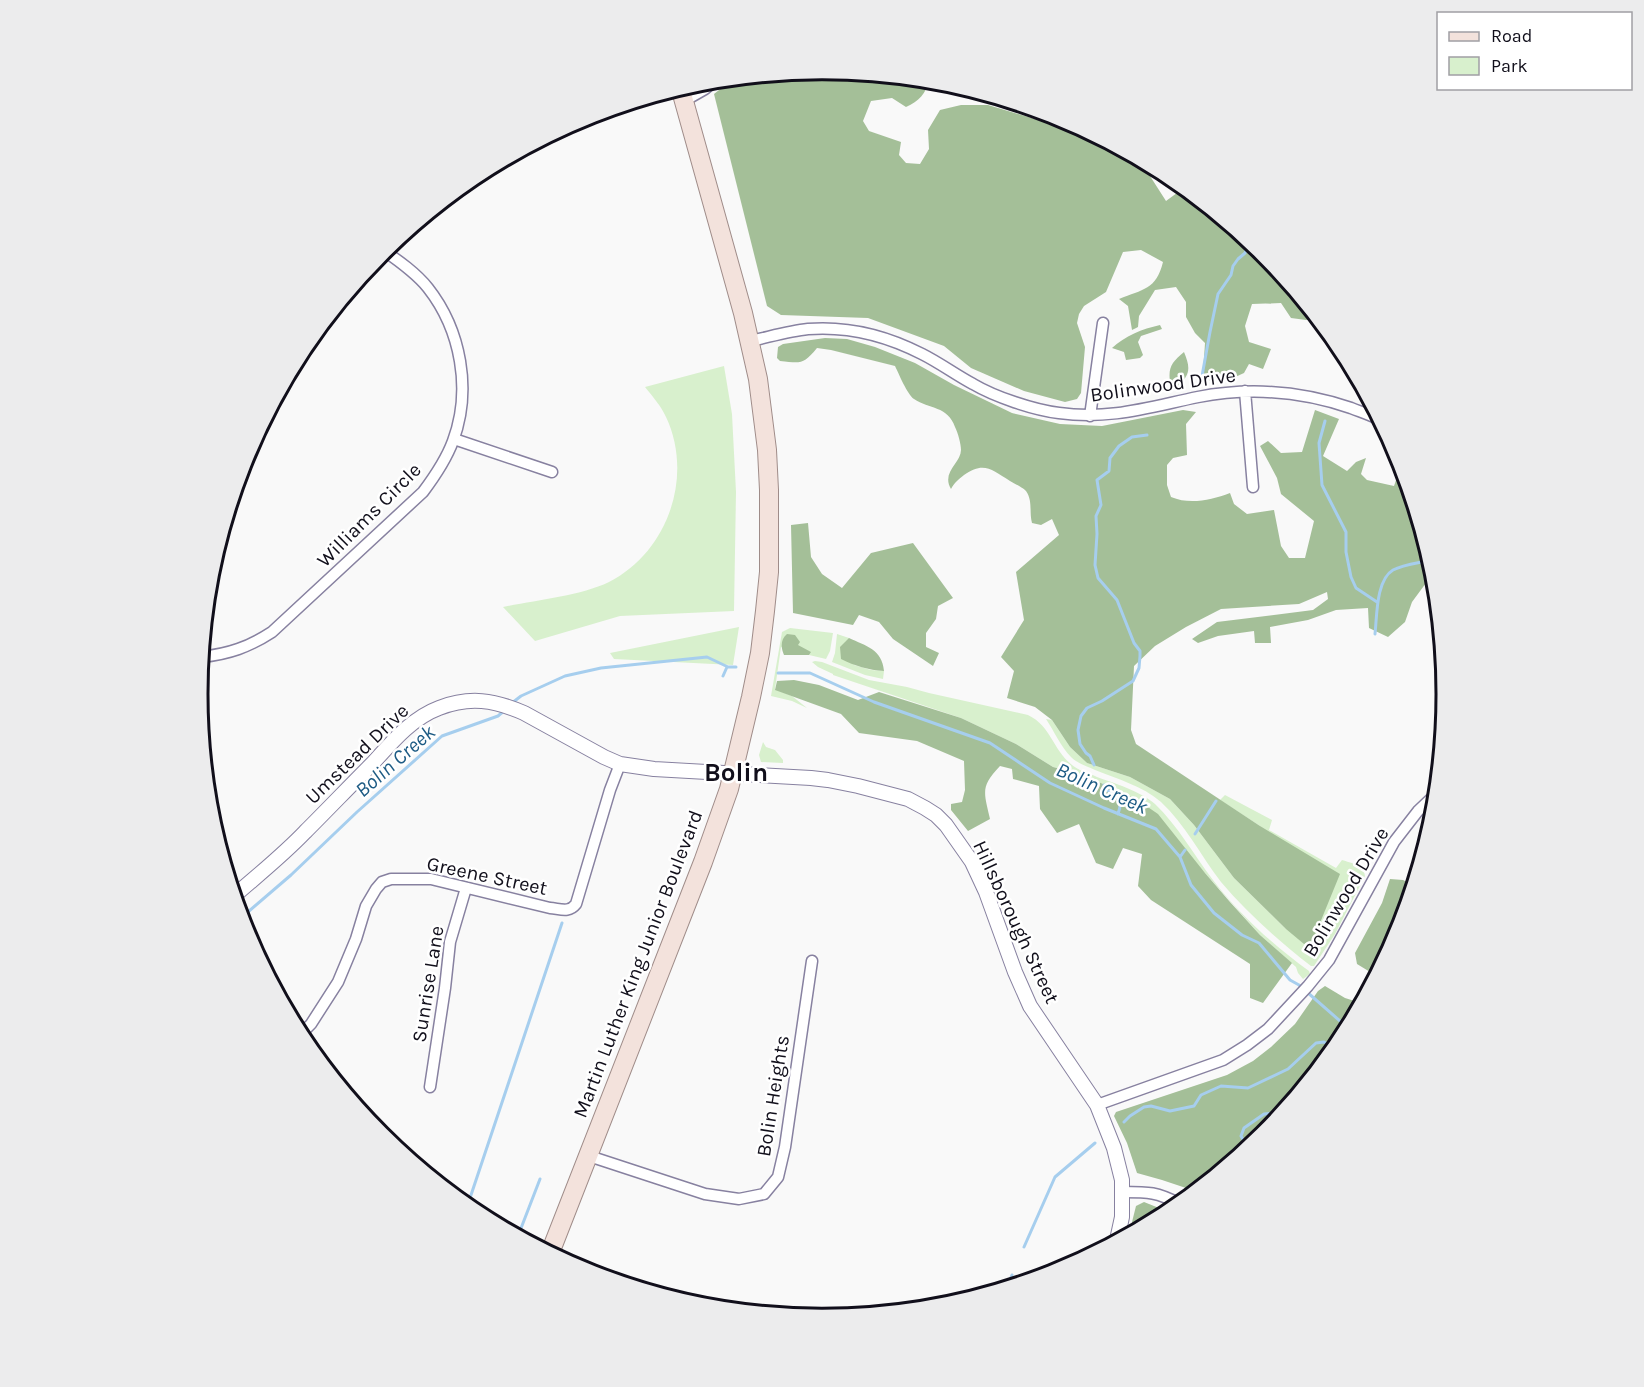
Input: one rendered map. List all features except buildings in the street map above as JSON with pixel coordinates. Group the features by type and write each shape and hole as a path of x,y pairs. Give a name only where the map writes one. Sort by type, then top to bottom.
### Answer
{"main road":[{"name":"Martin Luther King Junior Boulevard","path":"553,1245 703,862 733,774 760,653 769,573 770,513 767,450 758,379 750,341 682,96"}],"street":[{"name":"Williams Circle","path":"209,656 236,650 272,632 423,492 438,471 454,440 463,395 454,336 447,319 427,287 413,272 391,256"},
{"path":"1090,416 1103,323"},
{"name":"Bolinwood Drive","path":"750,341 806,329 829,328 873,335 896,342 923,355 992,394 1023,405 1057,413 1090,416 1114,414 1199,397 1245,391 1305,396 1369,414"},
{"path":"1245,391 1253,487"},
{"path":"454,440 552,472"},
{"name":"Umstead Drive","path":"240,887 278,859 409,726 437,708 454,703 484,700 504,705 524,713 620,764 654,769 733,774"},
{"name":"Greene Street","path":"307,1028 338,982 356,939 366,906 382,882 391,879 431,879 550,908 572,909 576,904 620,764"},
{"name":"Hillsborough Street","path":"733,774 811,778 858,786 908,799 936,815 946,825 972,862 986,892 1030,1006 1097,1105 1119,1167 1123,1192 1119,1230"},
{"name":"Bolinwood Drive","path":"1097,1105 1223,1060 1248,1045 1268,1029 1308,986 1337,948 1394,842 1426,804"},
{"name":"Sunrise Lane","path":"430,1087 450,942 466,888"},
{"name":"Bolin Heights","path":"589,1156 705,1194 739,1199 764,1194 778,1177 785,1147 812,962"},
{"path":"1123,1192 1149,1192 1170,1199"}],"green space":[{"path":"782,81 862,81 926,89 921,97 906,107 892,98 871,101 863,121 869,131 901,142 899,155 906,163 920,164 929,149 928,130 940,110 961,105 988,105 1057,126 1094,143 1150,175 1166,201 1177,193 1196,206 1256,259 1309,320 1291,318 1281,303 1252,304 1245,326 1249,342 1271,349 1263,369 1249,364 1244,373 1233,378 1210,381 1203,373 1205,343 1195,333 1186,317 1186,302 1176,287 1155,290 1139,316 1138,327 1132,330 1128,306 1119,299 1142,290 1152,283 1157,278 1163,262 1141,250 1123,252 1106,292 1084,306 1079,314 1077,323 1085,347 1081,393 1077,399 1065,402 1024,391 971,368 944,346 868,318 781,315 767,306 714,94 721,88"},
{"path":"1160,325 1162,329 1141,336 1138,342 1143,355 1140,358 1126,360 1124,352 1112,348 1134,334"},
{"path":"825,338 847,339 875,347 915,363 1012,413 1060,424 1102,426 1183,410 1196,412 1186,424 1187,455 1173,458 1167,465 1167,485 1171,497 1186,501 1200,501 1230,493 1234,504 1247,514 1274,510 1281,546 1289,558 1305,558 1314,521 1281,494 1277,478 1260,446 1268,441 1281,453 1302,452 1315,410 1339,419 1323,456 1347,471 1356,462 1366,458 1361,474 1367,480 1394,486 1396,479 1415,535 1426,583 1412,602 1405,622 1388,637 1369,628 1368,608 1336,610 1308,620 1270,627 1271,643 1255,643 1254,631 1218,636 1198,643 1192,639 1217,622 1313,610 1328,599 1327,592 1299,604 1221,609 1155,646 1134,666 1131,730 1136,744 1260,826 1340,874 1313,940 1304,944 1234,878 1194,825 1170,799 1130,777 1087,763 1070,747 1052,720 1035,707 1007,698 1014,671 1001,657 1024,620 1016,572 1059,535 1052,519 1041,525 1032,523 1026,491 988,469 977,468 971,471 958,480 951,489 948,478 961,450 952,420 943,412 914,399 895,366 817,348 801,362 780,361 777,358 778,347 783,344"},
{"path":"1184,352 1188,371 1185,379 1177,388 1170,382 1170,369"},
{"path":"724,366 732,414 736,492 734,611 620,616 535,641 503,607 571,594 609,582 630,569 647,552 670,510 676,487 677,463 674,440 664,413 645,387"},
{"path":"808,523 811,557 822,574 842,588 871,553 913,543 953,598 938,606 936,619 926,633 926,647 939,653 933,666 893,639 879,622 859,615 853,625 793,613 791,525"},
{"path":"739,627 733,665 614,659 610,653"},
{"path":"790,628 833,633 826,659 809,655 810,652 781,647 775,689 792,696 807,708 792,701 771,696 782,632"},
{"path":"787,634 795,635 800,642 798,645 811,652 809,655 784,655 782,644"},
{"path":"837,634 849,638 854,665 884,671 883,679 865,675 832,662"},
{"path":"849,638 877,653 884,671 872,670 841,659 840,647"},
{"path":"815,661 869,680 1028,715 1036,720 1060,752 1075,767 1135,792 1155,804 1234,905 1310,974 1303,979 1296,967 1260,935 1205,873 1083,775 1053,767 1016,744 961,718 833,675 812,662"},
{"path":"794,680 819,685 858,700 879,692 961,718 1016,744 1053,767 1083,775 1136,799 1158,814 1230,902 1260,935 1292,963 1263,1003 1250,998 1250,964 1151,900 1138,886 1142,854 1123,848 1113,869 1096,863 1079,824 1057,833 1040,809 1039,786 1013,779 1012,769 1000,766 989,779 985,790 990,819 968,831 951,810 951,804 962,802 965,790 964,761 917,741 859,733 841,714 775,690 777,681"},
{"path":"1046,719 1052,720 1070,747 1087,763 1130,777 1170,799 1194,825 1234,878 1286,929 1260,826 1220,800 1225,795 1272,820 1269,830 1336,868 1342,860 1362,869 1365,876 1335,934 1314,966 1275,937 1252,916 1221,882 1178,820 1161,802 1138,787 1074,759 1064,749"},
{"path":"763,742 766,747 775,750 783,763 761,762 759,755"},
{"path":"1390,879 1406,881 1369,972 1357,964 1355,953 1382,903"},
{"path":"1325,986 1354,1001 1333,1035 1309,1067 1256,1128 1186,1188 1137,1173 1127,1143 1114,1116 1116,1112 1227,1075 1253,1061 1295,1024 1318,991"},
{"path":"1144,1202 1157,1207 1132,1223 1136,1206"}],"waterway":[{"path":"1202,376 1218,294 1231,275 1233,266 1246,250"},
{"path":"1325,421 1319,443 1322,485 1346,532 1346,552 1351,577 1356,588 1377,602"},
{"path":"1094,765 1080,744 1078,730 1081,716 1087,708 1133,681 1139,668 1140,656 1140,651 1134,643 1117,600 1098,578 1095,565 1096,516 1101,505 1097,480 1109,471 1110,458 1119,446 1132,437 1147,435"},
{"path":"1375,634 1378,599 1387,575 1402,566 1421,562"},
{"name":"Bolin Creek","path":"512,703 521,696 565,676 601,668 707,657 728,667 736,667"},
{"path":"723,676 727,667"},
{"name":"Bolin Creek","path":"778,673 810,673 874,702 990,743 1050,783 1156,829 1180,857 1191,885 1214,913 1242,935 1259,943 1290,980 1299,985 1341,1022"},
{"name":"Bolin Creek","path":"249,911 442,736 498,716 505,710"},
{"path":"1104,785 1105,789 1120,801 1118,814"},
{"path":"1195,834 1216,801"},
{"path":"1180,857 1185,850"},
{"path":"470,1197 562,923"},
{"path":"1124,1122 1144,1107 1151,1106 1170,1111 1194,1106 1201,1095 1221,1086 1248,1088 1288,1069 1316,1043 1327,1043"},
{"path":"1243,1140 1241,1136 1244,1128 1264,1114 1270,1113"},
{"path":"1024,1247 1055,1177 1095,1143"},
{"path":"521,1228 540,1179"}],"district":[{"name":"Bolin","path":"736,772"}]}
